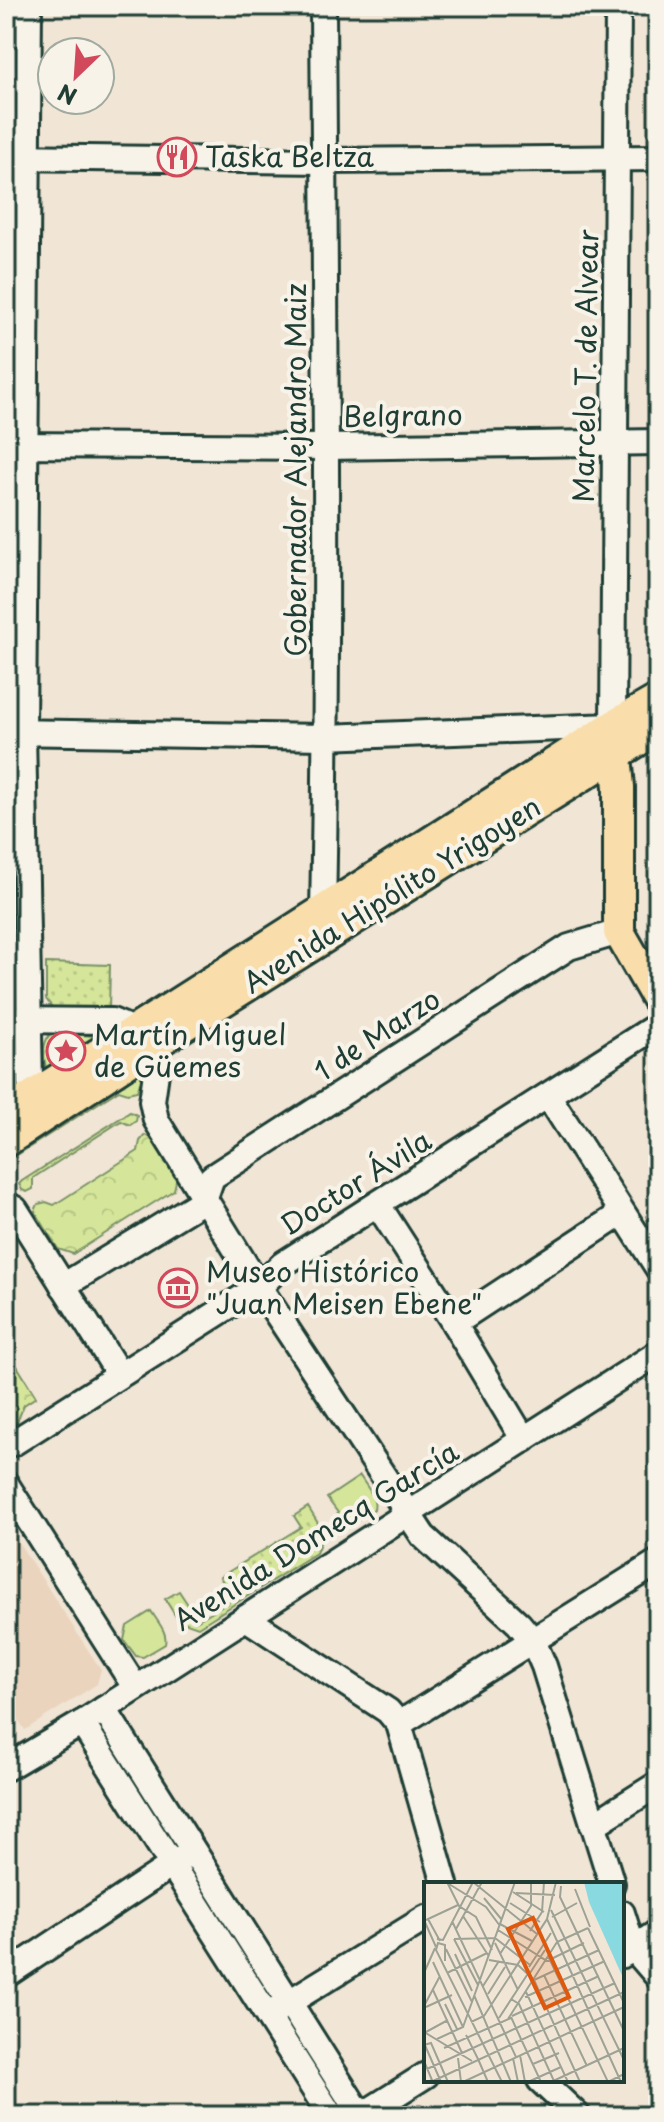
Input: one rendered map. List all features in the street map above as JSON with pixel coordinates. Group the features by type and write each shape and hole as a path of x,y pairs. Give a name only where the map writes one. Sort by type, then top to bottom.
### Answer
{"main road":[{"name":"Avenida Hipólito Yrigoyen","path":"6,1141 42,1104 615,740 658,700"},
{"name":"Avenida Hipólito Yrigoyen","path":"615,740 658,728"},
{"path":"615,740 619,787 619,932 650,967 658,1000"},
{"name":"Avenida Hipólito Yrigoyen","path":"6,1113 42,1104"}],"street":[{"path":"29,6 17,157 14,732 17,1020 30,1083 42,1104"},
{"name":"Gobernador Alejandro Maiz","path":"323,6 329,922"},
{"name":"Marcelo T. de Alvear","path":"615,740 618,6"},
{"path":"17,157 324,161 658,158"},
{"name":"Belgrano","path":"16,446 327,447 658,442"},
{"path":"14,732 615,740"},
{"name":"1 de Marzo","path":"63,1286 204,1200 212,1177 503,989 569,947 619,932"},
{"path":"17,1020 112,1021 144,1039 157,1066 152,1101 156,1120 259,1287 423,1536 519,1624 533,1641 544,1666 611,1882"},
{"name":"Doctor Ávila","path":"6,1444 13,1443 259,1287 283,1264 658,1025"},
{"path":"549,1097 658,1268"},
{"path":"6,1204 15,1209 119,1374"},
{"path":"378,1205 524,1440"},
{"path":"454,1323 622,1213"},
{"name":"Avenida Domecq García","path":"6,1768 104,1709 658,1353"},
{"path":"6,1484 135,1687"},
{"path":"399,1724 658,1564"},
{"path":"246,1618 388,1711 399,1724 444,1882"},
{"path":"104,1709 361,2116 424,2076"},
{"path":"82,1723 331,2116"},
{"path":"593,1825 658,1784"},
{"path":"6,1975 194,1851"},
{"path":"268,2015 424,1919"},
{"path":"624,1926 628,1952 658,1977"},
{"path":"628,1952 658,1932"},
{"path":"529,2082 553,2116"},
{"path":"542,2082 578,2116"}],"shaded area":[{"path":"6,1523 101,1670 97,1684 25,1730 6,1701"}],"green space":[{"path":"658,752 658,925 650,920 651,767"},
{"path":"46,963 110,965 109,1011 55,1011 46,999"},
{"path":"50,1034 98,1038 50,1070 45,1064 44,1046"},
{"path":"142,1070 144,1075 137,1091 128,1093 119,1090 11,1159 6,1170 6,1152"},
{"path":"130,1112 137,1115 136,1121 130,1125 121,1121 33,1178 33,1189 27,1192 22,1190 19,1184 22,1181"},
{"path":"145,1135 152,1138 177,1177 174,1190 73,1254 58,1249 35,1211 38,1204 46,1202 54,1205 138,1151"},
{"path":"6,1348 36,1397 24,1405 17,1422 6,1427"},
{"path":"360,1476 372,1496 374,1509 352,1523 345,1522 327,1498"},
{"path":"308,1507 324,1533 316,1553 198,1627 178,1620 165,1599 179,1591 198,1620 233,1599 220,1577 301,1527 294,1516"},
{"path":"151,1611 163,1631 165,1644 143,1657 136,1656 124,1640 127,1626"}],"place":[{"name":"Taska Beltza","path":"177,157"},
{"name":"Martín Miguel de Güemes","path":"66,1051"},
{"name":"Museo Histórico \"Juan Meisen Ebene\"","path":"178,1288"}]}
